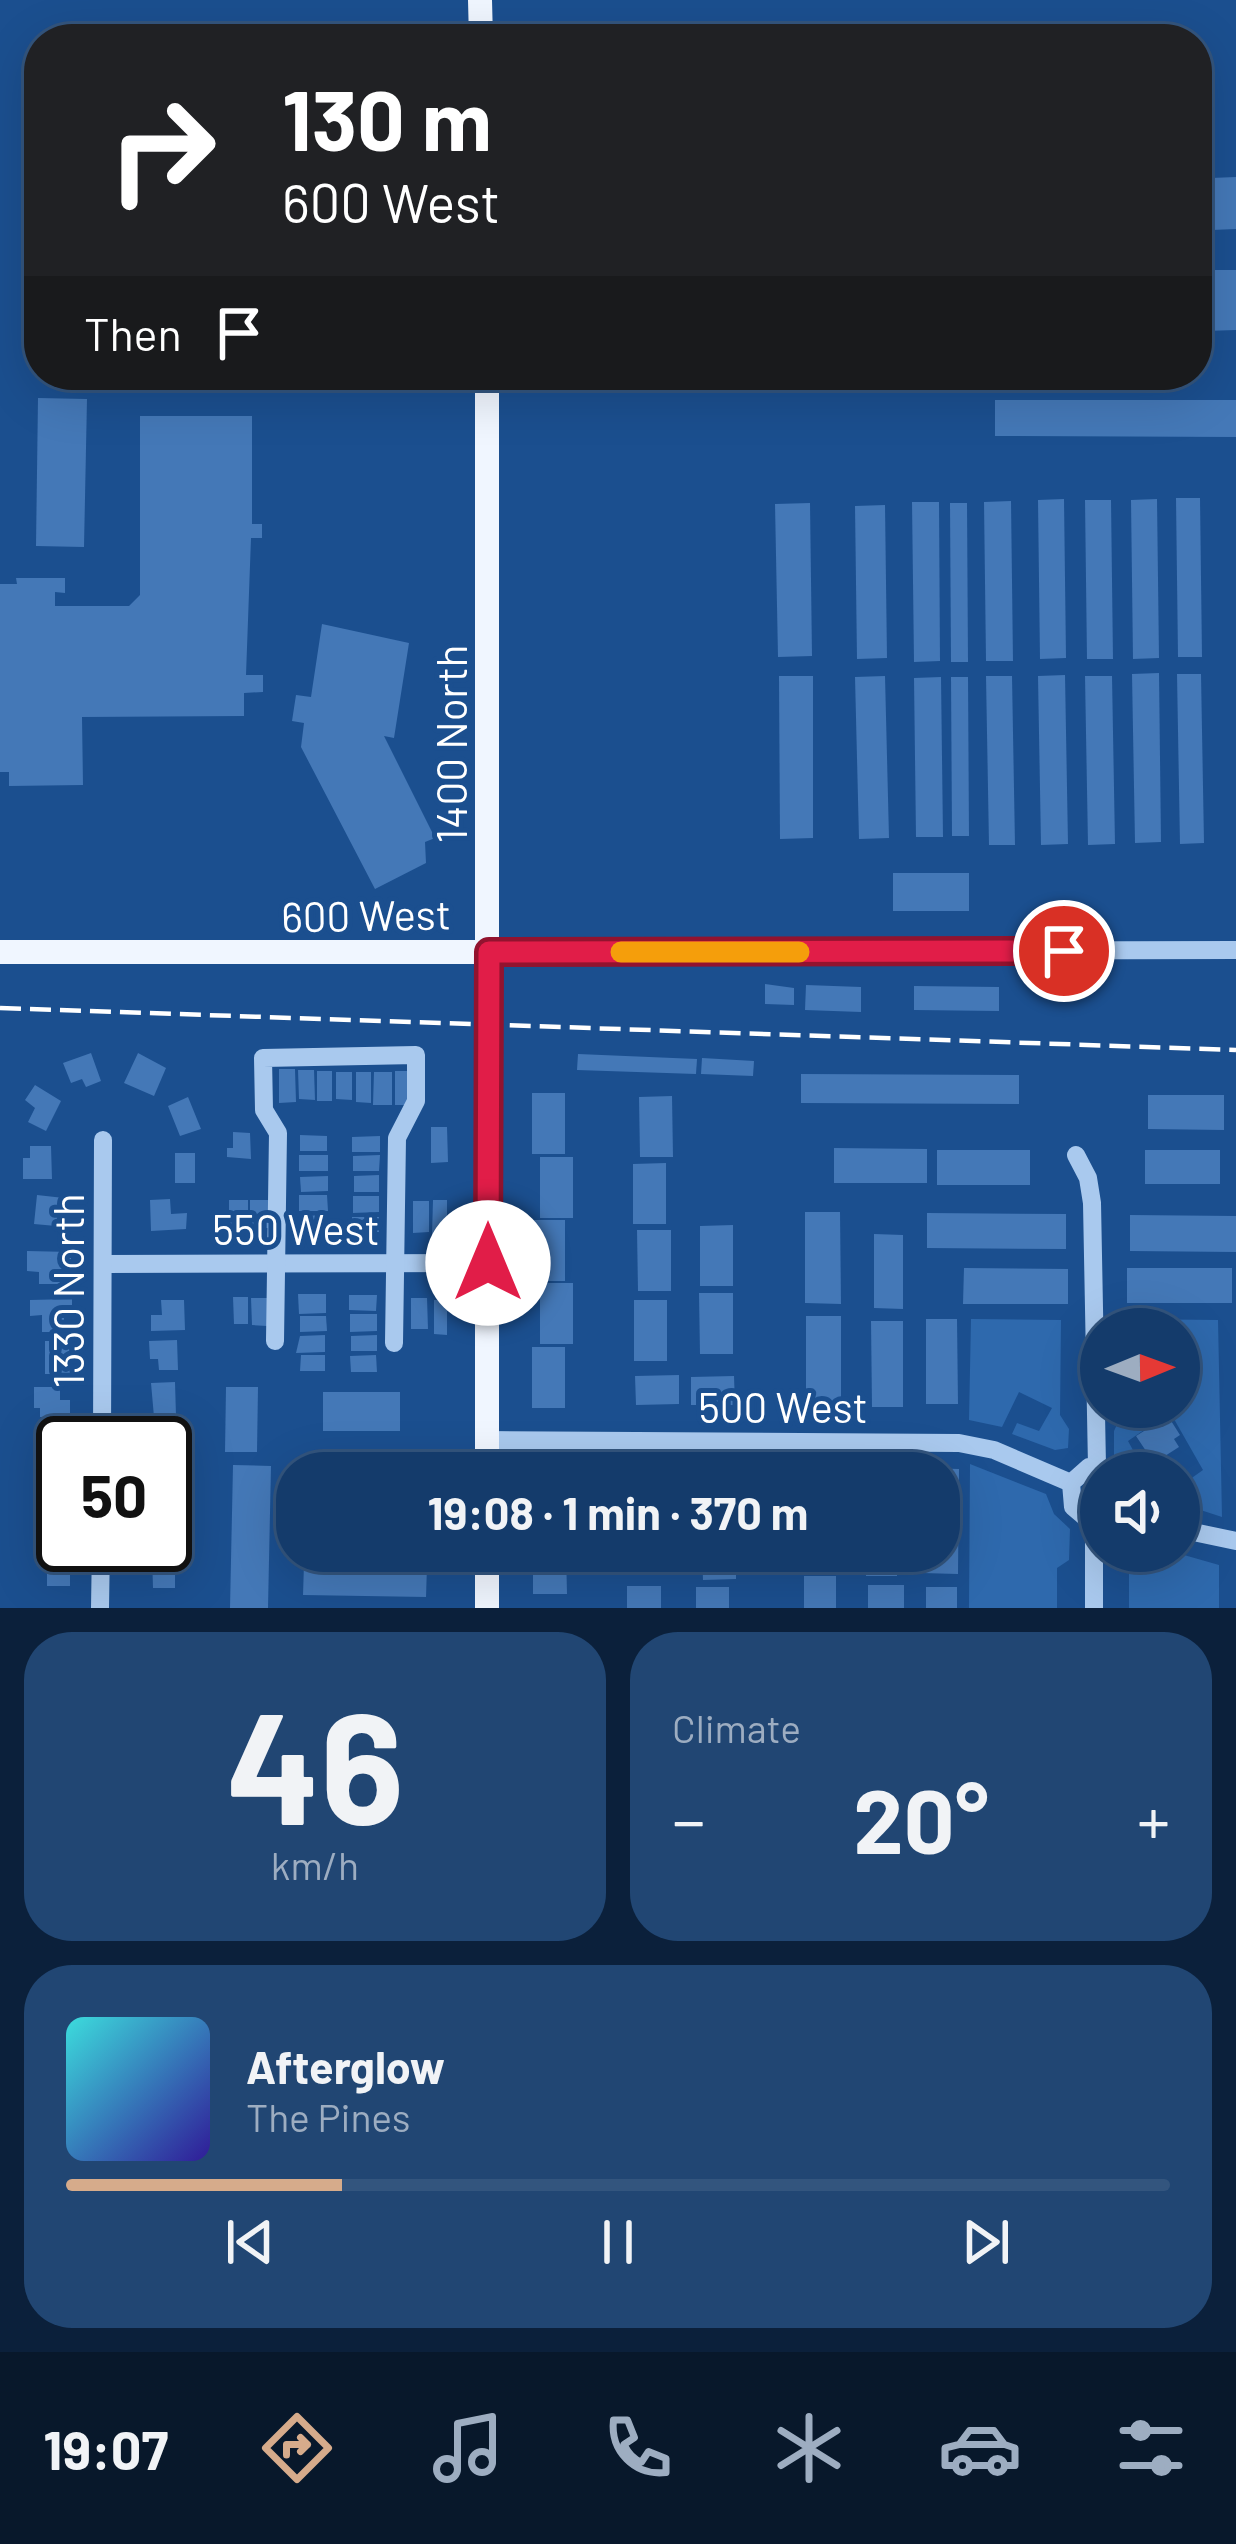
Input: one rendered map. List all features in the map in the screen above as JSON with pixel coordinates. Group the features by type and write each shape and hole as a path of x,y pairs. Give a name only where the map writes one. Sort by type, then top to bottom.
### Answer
{"main road":[{"name":"1400 North","path":"487,390 488,1452"},
{"name":"600 West","path":"0,952 489,952"},
{"path":"487,1572 487,1608"}],"street":[{"name":"600 West","path":"489,952 1236,950"},
{"path":"275,1341 278,1133 264,1111 263,1058 416,1054 416,1101 397,1138 394,1343"},
{"name":"1330 North","path":"102,1416 104,1140"},
{"path":"1076,1155 1088,1178 1092,1204 1104,1452"},
{"name":"550 West","path":"104,1264 488,1263"},
{"name":"500 West","path":"488,1440 959,1443 994,1450 1071,1483"},
{"path":"1080,1472 1071,1483 1073,1507 1080,1510"},
{"path":"1200,1533 1236,1541"},
{"path":"100,1572 100,1608"},
{"path":"1094,1608 1096,1572"}],"shaded area":[{"path":"971,1319 1061,1320 1060,1415 1069,1429 1068,1448 1055,1450 1012,1434 1017,1423 1039,1431 1052,1408 1019,1392 1002,1427 969,1420"},
{"path":"1200,1320 1218,1320 1222,1517 1200,1510 1203,1470 1200,1452 1193,1452 1179,1428 1200,1428"},
{"path":"1147,1428 1128,1441 1134,1452 1114,1452 1114,1431"},
{"path":"970,1464 1046,1494 1054,1514 1070,1529 1069,1560 1057,1568 1057,1608 969,1608"},
{"path":"1200,1560 1219,1565 1219,1608 1129,1608 1129,1572 1200,1572"}],"building":[{"path":"1236,177 1236,229 1212,230 1212,178"},
{"path":"1212,270 1236,270 1236,330 1212,331"},
{"path":"38,398 87,399 84,547 36,546"},
{"path":"995,400 1236,400 1236,437 995,436"},
{"path":"140,416 252,416 252,524 262,524 262,538 251,538 246,675 263,675 263,692 244,693 244,716 82,717 83,785 9,786 9,772 0,772 0,584 17,584 16,578 65,578 65,593 55,592 55,606 129,606 140,595"},
{"path":"1176,498 1200,498 1202,657 1178,657"},
{"path":"1064,499 1066,658 1040,659 1038,500"},
{"path":"1157,499 1159,658 1133,659 1131,500"},
{"path":"1085,500 1111,500 1113,659 1087,659"},
{"path":"1011,501 1013,661 986,661 984,502"},
{"path":"912,502 939,502 940,661 914,662"},
{"path":"810,503 812,656 778,657 775,504"},
{"path":"950,503 967,503 968,662 951,662"},
{"path":"885,505 887,658 857,659 855,506"},
{"path":"322,624 409,643 394,738 384,736 435,838 425,842 426,863 375,889 301,747 304,723 292,721 296,695 311,697"},
{"path":"1159,673 1161,842 1135,843 1132,674"},
{"path":"1177,674 1201,674 1204,843 1180,844"},
{"path":"1065,675 1068,844 1041,845 1038,676"},
{"path":"779,676 813,676 813,838 780,839"},
{"path":"885,676 889,838 859,839 855,677"},
{"path":"986,676 1012,676 1015,845 989,845"},
{"path":"1085,676 1112,676 1115,844 1088,845"},
{"path":"941,677 943,837 916,837 914,678"},
{"path":"951,677 968,677 969,836 952,836"},
{"path":"893,873 969,873 969,911 893,911"},
{"path":"765,984 794,988 794,1005 765,1004"},
{"path":"806,985 861,987 861,1012 805,1010"},
{"path":"914,986 999,987 999,1011 914,1010"},
{"path":"91,1053 101,1081 86,1087 82,1079 71,1083 63,1063"},
{"path":"138,1053 166,1068 154,1096 124,1083"},
{"path":"578,1054 697,1059 696,1074 577,1070"},
{"path":"702,1058 754,1061 753,1076 701,1074"},
{"path":"279,1069 295,1069 296,1102 279,1103"},
{"path":"298,1070 314,1070 315,1100 299,1099"},
{"path":"317,1071 332,1071 332,1101 317,1101"},
{"path":"395,1071 410,1071 410,1105 395,1105"},
{"path":"336,1072 352,1072 352,1100 336,1099"},
{"path":"356,1072 371,1072 371,1103 356,1102"},
{"path":"374,1072 392,1072 392,1105 373,1105"},
{"path":"801,1074 1019,1075 1019,1104 801,1103"},
{"path":"35,1085 61,1101 46,1131 28,1122 35,1108 25,1100"},
{"path":"532,1093 565,1093 565,1154 532,1154"},
{"path":"1148,1095 1224,1095 1224,1130 1148,1129"},
{"path":"672,1096 673,1157 640,1157 639,1097"},
{"path":"188,1097 201,1129 180,1136 168,1106"},
{"path":"431,1127 447,1127 448,1162 431,1163"},
{"path":"233,1132 250,1133 251,1159 227,1157 227,1148 233,1148"},
{"path":"300,1135 327,1136 327,1151 300,1151"},
{"path":"380,1136 380,1152 352,1152 352,1137"},
{"path":"30,1146 51,1146 52,1179 23,1179 23,1158 30,1158"},
{"path":"834,1148 927,1149 927,1183 834,1183"},
{"path":"937,1150 1030,1150 1030,1185 937,1185"},
{"path":"1145,1150 1220,1150 1220,1184 1145,1184"},
{"path":"175,1153 195,1153 195,1183 175,1183"},
{"path":"299,1155 328,1155 328,1171 299,1171"},
{"path":"380,1155 379,1171 353,1171 353,1156"},
{"path":"540,1157 573,1157 573,1218 540,1218"},
{"path":"666,1163 666,1224 633,1224 633,1164"},
{"path":"379,1175 379,1192 354,1192 354,1176"},
{"path":"328,1176 328,1191 301,1192 300,1177"},
{"path":"37,1195 64,1198 63,1206 69,1207 67,1227 34,1224"},
{"path":"299,1195 327,1195 328,1211 299,1211"},
{"path":"353,1196 379,1196 379,1212 353,1213"},
{"path":"170,1199 171,1214 187,1213 186,1229 151,1231 150,1200"},
{"path":"229,1200 248,1200 248,1228 229,1228"},
{"path":"250,1200 269,1200 268,1228 250,1228"},
{"path":"433,1200 447,1200 447,1236 432,1235"},
{"path":"413,1201 429,1201 429,1232 413,1233"},
{"path":"805,1212 840,1212 841,1304 805,1303"},
{"path":"927,1213 1066,1214 1066,1249 927,1248"},
{"path":"327,1215 327,1231 302,1231 302,1216"},
{"path":"1130,1215 1236,1216 1236,1252 1130,1251"},
{"path":"352,1217 379,1217 379,1232 352,1232"},
{"path":"531,1220 565,1220 565,1281 532,1281"},
{"path":"733,1225 733,1286 700,1286 700,1226"},
{"path":"637,1230 671,1230 671,1291 638,1291"},
{"path":"874,1234 903,1235 903,1309 874,1308"},
{"path":"27,1251 71,1252 71,1271 60,1271 60,1284 39,1284 39,1272 27,1271"},
{"path":"964,1268 1068,1269 1068,1304 963,1304"},
{"path":"1127,1268 1232,1268 1232,1303 1127,1303"},
{"path":"540,1283 573,1283 573,1344 540,1344"},
{"path":"699,1293 733,1293 733,1354 700,1354"},
{"path":"298,1294 326,1294 326,1313 299,1314"},
{"path":"349,1295 377,1295 376,1311 349,1310"},
{"path":"233,1297 248,1297 248,1324 234,1324"},
{"path":"251,1298 267,1298 267,1326 252,1325"},
{"path":"411,1298 427,1298 428,1329 411,1329"},
{"path":"72,1299 72,1316 64,1316 64,1332 42,1332 42,1315 30,1316 30,1300"},
{"path":"447,1299 447,1335 434,1334 434,1300"},
{"path":"161,1300 184,1300 185,1330 151,1331 151,1315 162,1315"},
{"path":"634,1300 667,1300 667,1361 634,1361"},
{"path":"350,1314 377,1314 377,1331 350,1332"},
{"path":"300,1316 326,1316 327,1331 300,1332"},
{"path":"806,1316 841,1316 841,1408 806,1408"},
{"path":"926,1319 957,1319 958,1404 926,1404"},
{"path":"871,1321 903,1321 903,1407 872,1407"},
{"path":"325,1335 325,1352 296,1353 300,1336"},
{"path":"377,1335 377,1351 351,1351 351,1336"},
{"path":"177,1340 178,1370 159,1370 158,1359 150,1359 149,1341"},
{"path":"45,1341 69,1341 70,1374 45,1374"},
{"path":"532,1347 565,1347 565,1408 532,1408"},
{"path":"301,1355 325,1355 325,1371 300,1371"},
{"path":"376,1355 377,1372 351,1372 350,1356"},
{"path":"679,1375 679,1404 636,1405 635,1376"},
{"path":"734,1376 735,1405 691,1405 691,1377"},
{"path":"175,1382 176,1416 154,1416 151,1383"},
{"path":"34,1387 60,1387 60,1400 70,1400 70,1416 40,1416 40,1408 34,1408"},
{"path":"226,1387 258,1387 257,1452 225,1452"},
{"path":"323,1392 400,1392 400,1431 323,1431"},
{"path":"1149,1428 1176,1428 1179,1447 1171,1452 1147,1452 1136,1436"},
{"path":"233,1465 271,1466 268,1608 230,1608"},
{"path":"47,1572 70,1572 70,1586 47,1586"},
{"path":"153,1572 183,1572 175,1573 175,1588 153,1588"},
{"path":"304,1572 427,1572 426,1597 303,1595"},
{"path":"533,1572 566,1572 567,1594 533,1594"},
{"path":"703,1572 736,1572 736,1579 703,1580"},
{"path":"866,1572 897,1572 897,1576 866,1576"},
{"path":"804,1576 836,1576 836,1608 804,1608"},
{"path":"868,1585 904,1585 904,1608 868,1608"},
{"path":"627,1586 661,1586 661,1608 627,1608"},
{"path":"696,1587 729,1587 729,1608 696,1608"},
{"path":"926,1587 957,1587 957,1608 926,1608"}],"railway":[{"path":"0,1008 1236,1050"}],"slow traffic":[{"path":"621,952 799,952"}],"route":[{"path":"488,1263 489,952 1064,951"}]}
